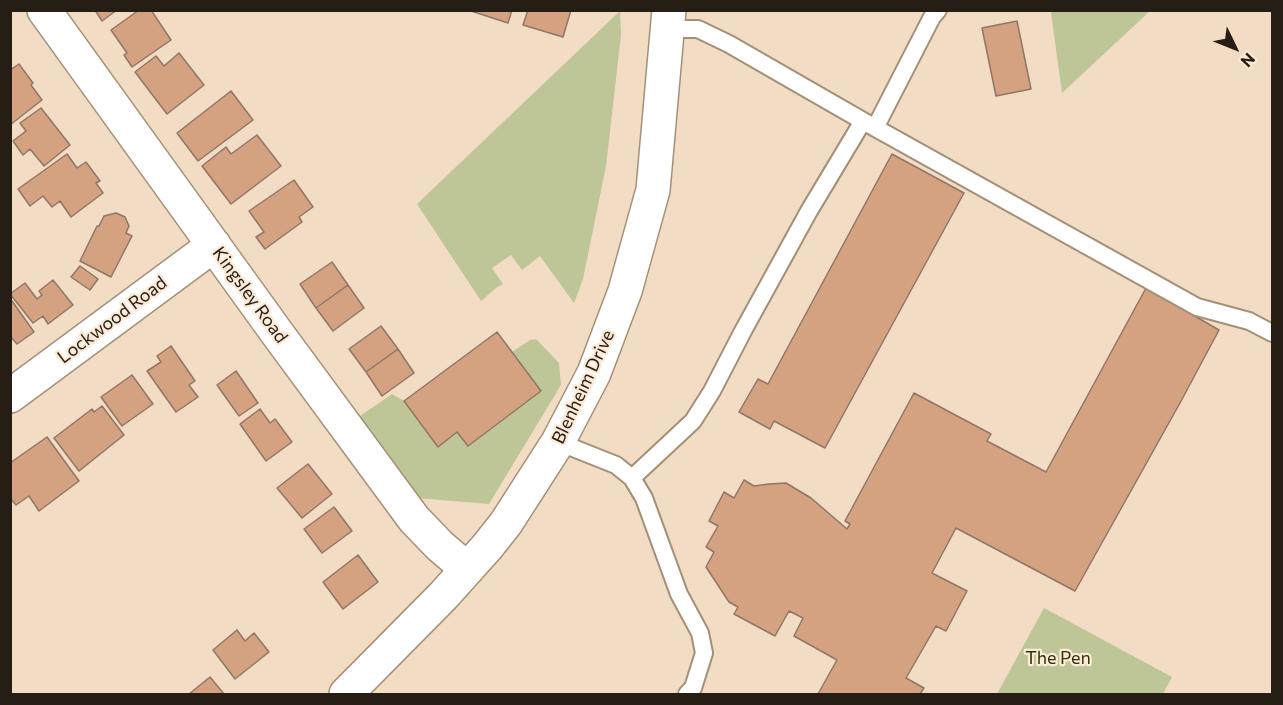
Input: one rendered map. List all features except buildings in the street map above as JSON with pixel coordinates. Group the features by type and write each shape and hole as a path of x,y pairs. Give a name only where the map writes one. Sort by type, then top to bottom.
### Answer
{"street":[{"name":"Kingsley Road","path":"44,10 414,519 467,569"},
{"name":"Blenheim Drive","path":"346,694 467,569 506,523 558,442 594,373 626,291 653,190 669,20"},
{"name":"Lockwood Road","path":"10,396 214,245"}],"lane":[{"path":"632,478 693,421 712,391 808,211 869,124 938,10"},
{"path":"669,20 698,29 729,44 1197,307 1249,321 1272,333"},
{"path":"558,442 616,465 632,478 644,498 679,594 700,633 704,653 693,688 687,694"}],"green space":[{"path":"620,11 621,35 606,166 583,279 574,303 540,256 522,270 511,255 492,268 503,284 481,301 417,204"},
{"path":"1053,11 1150,11 1062,93 1051,13"},
{"path":"536,339 559,363 561,385 489,504 417,498 360,416 392,394 404,401 438,446 457,432 468,446 541,391 512,352 530,340"},
{"name":"The Pen","path":"1044,608 1172,677 1163,694 997,694"}]}
